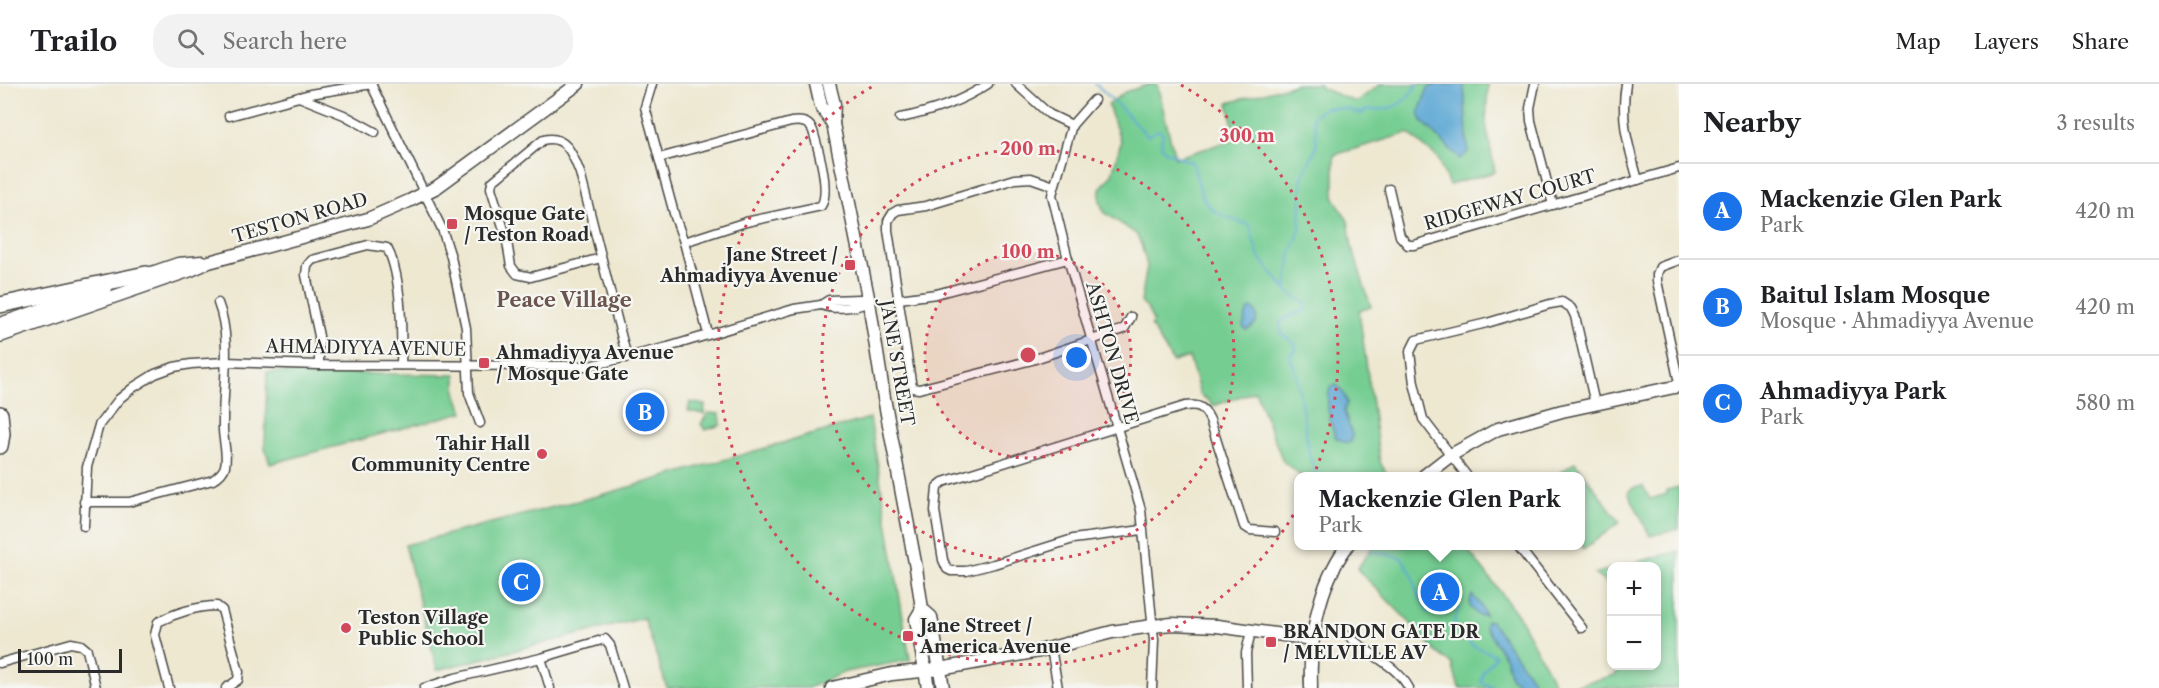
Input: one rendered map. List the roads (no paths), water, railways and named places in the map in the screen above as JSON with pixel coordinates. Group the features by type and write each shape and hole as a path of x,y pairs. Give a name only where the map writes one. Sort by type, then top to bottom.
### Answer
{"highway":[{"path":"0,305 146,274"},
{"path":"0,414 2,434 0,446"}],"main road":[{"name":"TESTON ROAD","path":"0,336 209,262 368,219 437,187 578,84"},
{"name":"JANE STREET","path":"816,84 821,106 833,124"},
{"name":"JANE STREET","path":"829,84 834,104 833,124 869,302 922,609 931,617 943,688"},
{"name":"TESTON ROAD","path":"0,324 178,264 209,262"},
{"path":"1430,472 1451,455 1498,429 1679,384"},
{"path":"1311,688 1310,661 1316,617 1336,561 1344,550"},
{"name":"JANE STREET","path":"922,609 916,619 928,688"},
{"path":"832,688 880,676 940,669 1051,648 1112,632 1152,626 1197,625 1312,639"}],"street":[{"path":"229,117 299,97 372,84 442,229 451,257 466,328 469,393 480,423"},
{"path":"652,84 645,107 708,334"},
{"path":"900,118 969,97 988,84"},
{"path":"1017,84 1049,114 1072,125"},
{"path":"1534,84 1530,108 1531,121 1553,205"},
{"path":"1626,84 1623,112 1627,141 1638,180"},
{"path":"299,97 344,115 375,132"},
{"name":"ASHTON DRIVE","path":"1094,100 1072,125 1052,195 1115,428 1137,495 1143,530 1154,640 1152,688"},
{"path":"659,158 790,122 806,123 813,131 824,179 824,201 821,206 746,222 684,242"},
{"path":"601,258 531,277 517,274 511,266 506,236 491,188 492,182 543,140 551,138 561,140 572,152 580,173 627,358"},
{"name":"RIDGEWAY COURT","path":"1389,189 1400,236 1408,245 1414,245 1679,168"},
{"path":"1054,186 1031,178 1014,179 926,206 898,210 893,213 888,221 888,230 912,388 919,389 1021,363 1124,329 1131,317"},
{"path":"319,365 319,336 306,275 307,266 312,260 375,245 387,248 389,251 402,329 401,365"},
{"path":"899,299 936,294 1068,259"},
{"path":"1679,260 1660,267 1657,281 1679,384"},
{"name":"AHMADIYYA AVENUE","path":"84,526 87,467 94,436 105,415 134,387 155,374 174,368 191,364 225,362 319,365 590,366 627,358 794,309 821,305 830,300 860,299 869,302"},
{"path":"1463,472 1423,419 1410,352 1416,340 1563,302 1571,308 1575,316 1595,404"},
{"path":"84,502 129,502 213,480 223,471 226,462 223,412 225,362 223,316 218,303"},
{"path":"1143,530 1073,539 994,564 966,571 951,571 947,569 943,560 934,501 937,487 943,482 1185,406 1201,407 1209,420 1244,526 1250,530 1275,532"},
{"path":"1521,550 1582,628"},
{"path":"170,688 155,635 158,622 167,617 217,606 222,610 227,623 239,672 238,680 226,688"},
{"path":"1247,688 1246,652 1251,631"},
{"path":"1349,636 1361,648 1386,663 1404,679 1409,688"},
{"path":"424,688 455,678 542,658 605,639 610,645 623,688"},
{"path":"0,663 71,644 81,645 87,650 96,688"},
{"path":"1051,648 1058,688"},
{"path":"542,658 550,688"},
{"path":"455,678 457,688"}],"water":[{"path":"1439,84 1464,84 1468,152 1460,159 1422,121 1419,112 1428,88"},
{"path":"1252,308 1257,317 1256,321 1246,330 1243,326 1247,312"},
{"path":"1337,385 1347,403 1344,411 1352,434 1351,442 1347,443 1336,438 1329,412 1329,392 1331,386"},
{"path":"1472,595 1480,604 1485,615 1478,615 1470,607"},
{"path":"1486,621 1491,621 1533,680 1530,688 1516,688 1516,680 1511,679 1506,659 1485,627"}],"waterway":[{"path":"1095,84 1148,136 1158,130 1163,133 1161,146 1165,151 1193,163 1200,190 1208,206 1214,211 1249,225 1259,257 1286,290 1307,305 1305,310 1282,320 1280,326 1282,334 1295,344 1296,351 1291,353 1291,359 1296,371 1310,458 1315,472"},
{"path":"1286,290 1291,253 1300,230 1302,177 1316,148 1316,130 1312,117 1324,108 1344,108 1361,114 1366,110 1391,108 1402,103 1418,84"},
{"path":"1372,551 1402,558 1413,576 1416,590 1428,612 1432,613 1445,606 1459,609 1454,622 1456,630 1462,629 1470,644 1496,656 1484,671 1481,682 1494,688"}],"place":[{"name":"Mosque Gate / Teston Road","path":"452,224"},
{"name":"Jane Street / Ahmadiyya Avenue","path":"850,265"},
{"name":"Ahmadiyya Avenue / Mosque Gate","path":"484,363"},
{"name":"Baitul Islam Mosque","path":"645,412"},
{"name":"Tahir Hall Community Centre","path":"542,454"},
{"name":"Ahmadiyya Park","path":"521,582"},
{"name":"Mackenzie Glen Park","path":"1440,592"},
{"name":"Teston Village Public School","path":"346,628"},
{"name":"Jane Street / America Avenue","path":"908,636"},
{"name":"BRANDON GATE DR / MELVILLE AV","path":"1271,642"}],"district":[{"name":"Peace Village","path":"564,300"}]}
